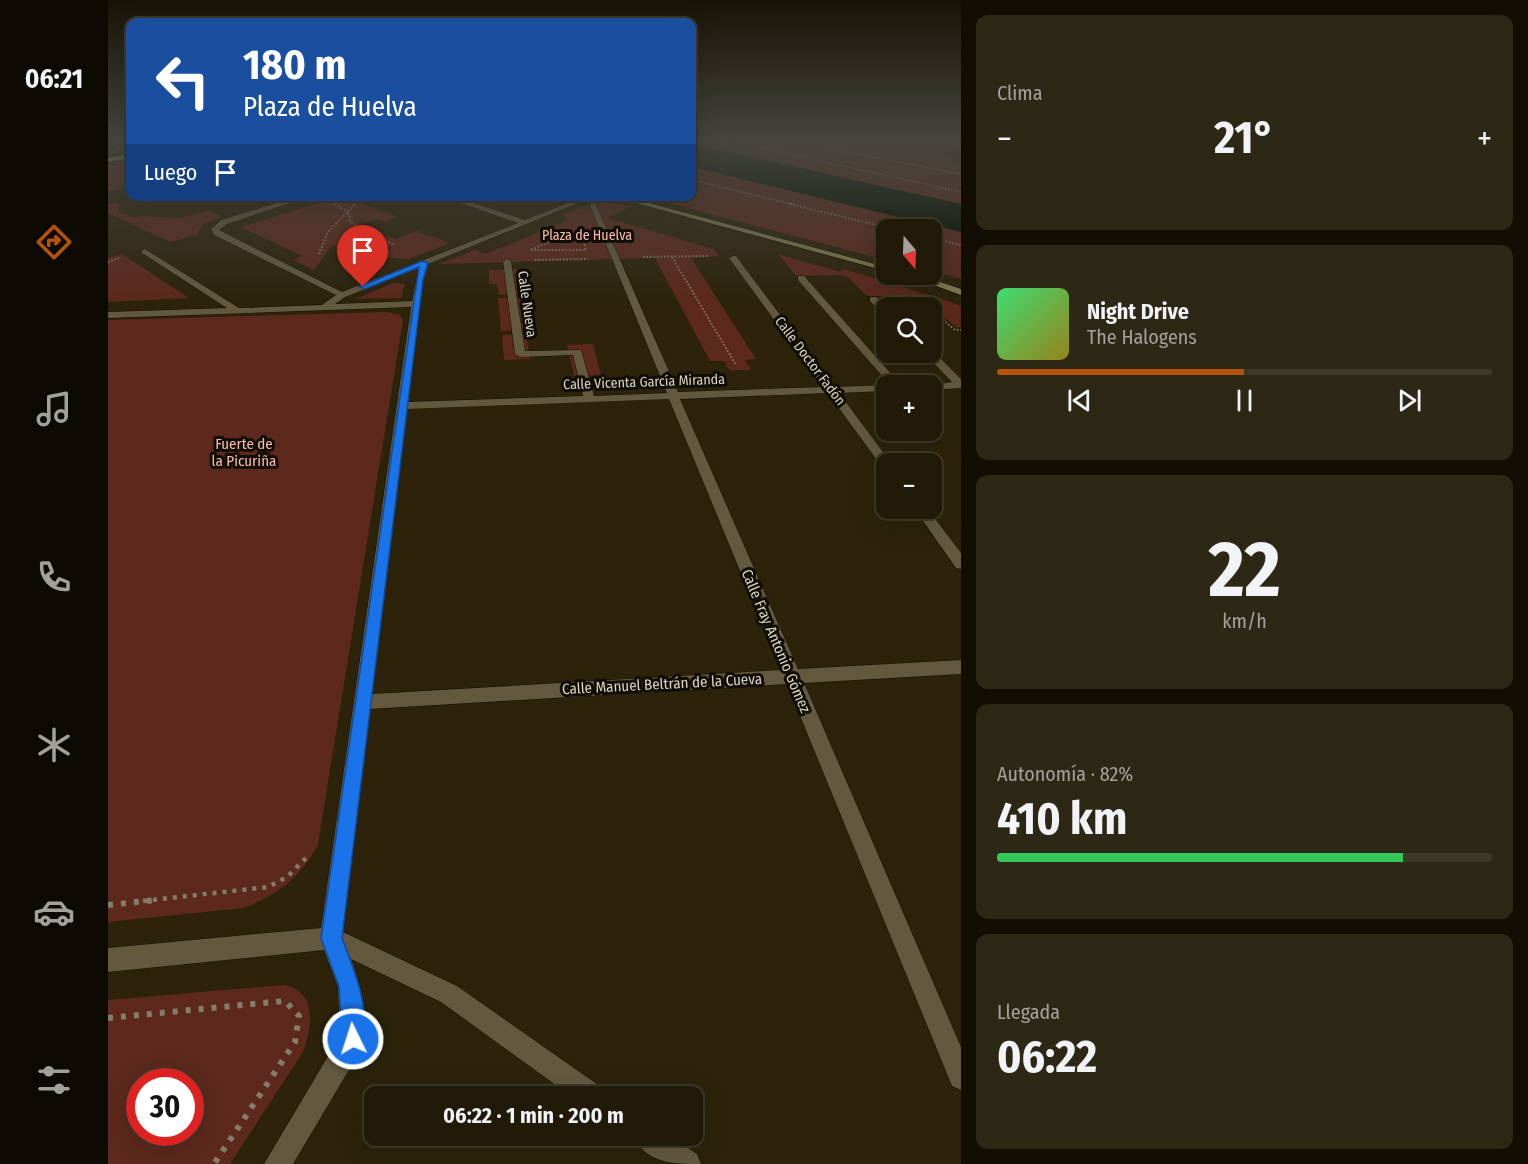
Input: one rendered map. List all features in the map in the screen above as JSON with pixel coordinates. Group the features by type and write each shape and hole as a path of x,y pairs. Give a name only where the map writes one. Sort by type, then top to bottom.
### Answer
{"street":[{"path":"293,201 224,222 215,229 218,233 342,295"},
{"path":"459,201 526,223"},
{"path":"323,308 342,295 526,223 592,201"},
{"name":"Calle Fray Antonio Gómez","path":"592,201 672,396 961,1077"},
{"path":"632,201 876,266"},
{"path":"145,251 238,310"},
{"name":"Calle Doctor Fadón","path":"733,258 878,453"},
{"name":"Calle Nueva","path":"507,261 520,354 578,352 589,399"},
{"path":"278,1164 353,1039 350,987 331,938 416,304 424,263"},
{"path":"801,278 887,375"},
{"path":"940,285 961,292"},
{"path":"873,299 876,302"},
{"path":"108,315 416,304"},
{"path":"939,363 961,385"},
{"path":"942,386 961,385"},
{"name":"Calle Vicenta García Miranda","path":"403,406 876,388"},
{"path":"928,519 961,564"},
{"name":"Calle Manuel Beltrán de la Cueva","path":"363,702 961,667"},
{"path":"108,960 331,938 449,994 578,1086"},
{"path":"661,1146 687,1164"}],"path":[{"path":"747,193 876,225"},
{"path":"331,201 349,213 350,222 357,227 424,263"},
{"path":"290,270 316,259 328,232 349,213 356,201"},
{"path":"942,240 961,245"},
{"path":"533,251 586,250"},
{"path":"672,256 736,366"},
{"path":"942,319 955,330 961,330"},
{"path":"108,905 268,887 287,877 307,857 343,853"},
{"path":"108,1018 285,1001 293,1007 299,1016 295,1042 214,1164"}],"green space":[{"path":"696,193 801,193 907,219 876,219 876,257 660,201 696,201"},
{"path":"913,193 961,193 961,204"},
{"path":"324,201 369,201 360,203 398,217 385,222 376,219 360,225 396,239 417,231 450,243 409,259 385,258 389,247 331,246 314,270 293,260 302,256 241,227"},
{"name":"Plaza de Huelva","path":"599,202 632,206 607,218 714,249 719,256 691,258 756,359 745,360 751,370 729,370 724,361 710,361 655,258 439,264 475,250 486,254 568,220 561,214"},
{"path":"118,203 119,212 135,218 140,216 180,218 208,211 223,217 204,224 196,235 170,242 108,213 108,204"},
{"path":"942,227 961,232 961,279 942,274"},
{"path":"122,254 189,298 108,302 108,258"},
{"path":"778,254 840,272 844,269 876,279 876,285 896,285 935,297 867,296 843,275 796,276"},
{"path":"517,269 520,294 499,295 497,284 489,284 489,270"},
{"path":"393,283 405,284 401,298 356,299"},
{"path":"520,297 525,330 501,331 498,298"},
{"path":"942,299 961,306 961,327 956,327 942,316"},
{"name":"Fuerte de la Picuriña","path":"387,312 400,315 403,320 318,844 304,866 278,891 244,908 108,922 108,320"},
{"path":"526,334 530,359 504,360 502,335"},
{"path":"593,344 601,375 574,376 567,345"},
{"path":"283,985 294,988 302,994 307,1002 310,1022 303,1052 230,1164 108,1164 108,1000"}],"shaded area":[{"path":"801,193 913,193 961,204 961,232 942,227 942,219 907,219"}],"route":[{"path":"353,1039 350,987 331,938 424,263 363,287"}]}
